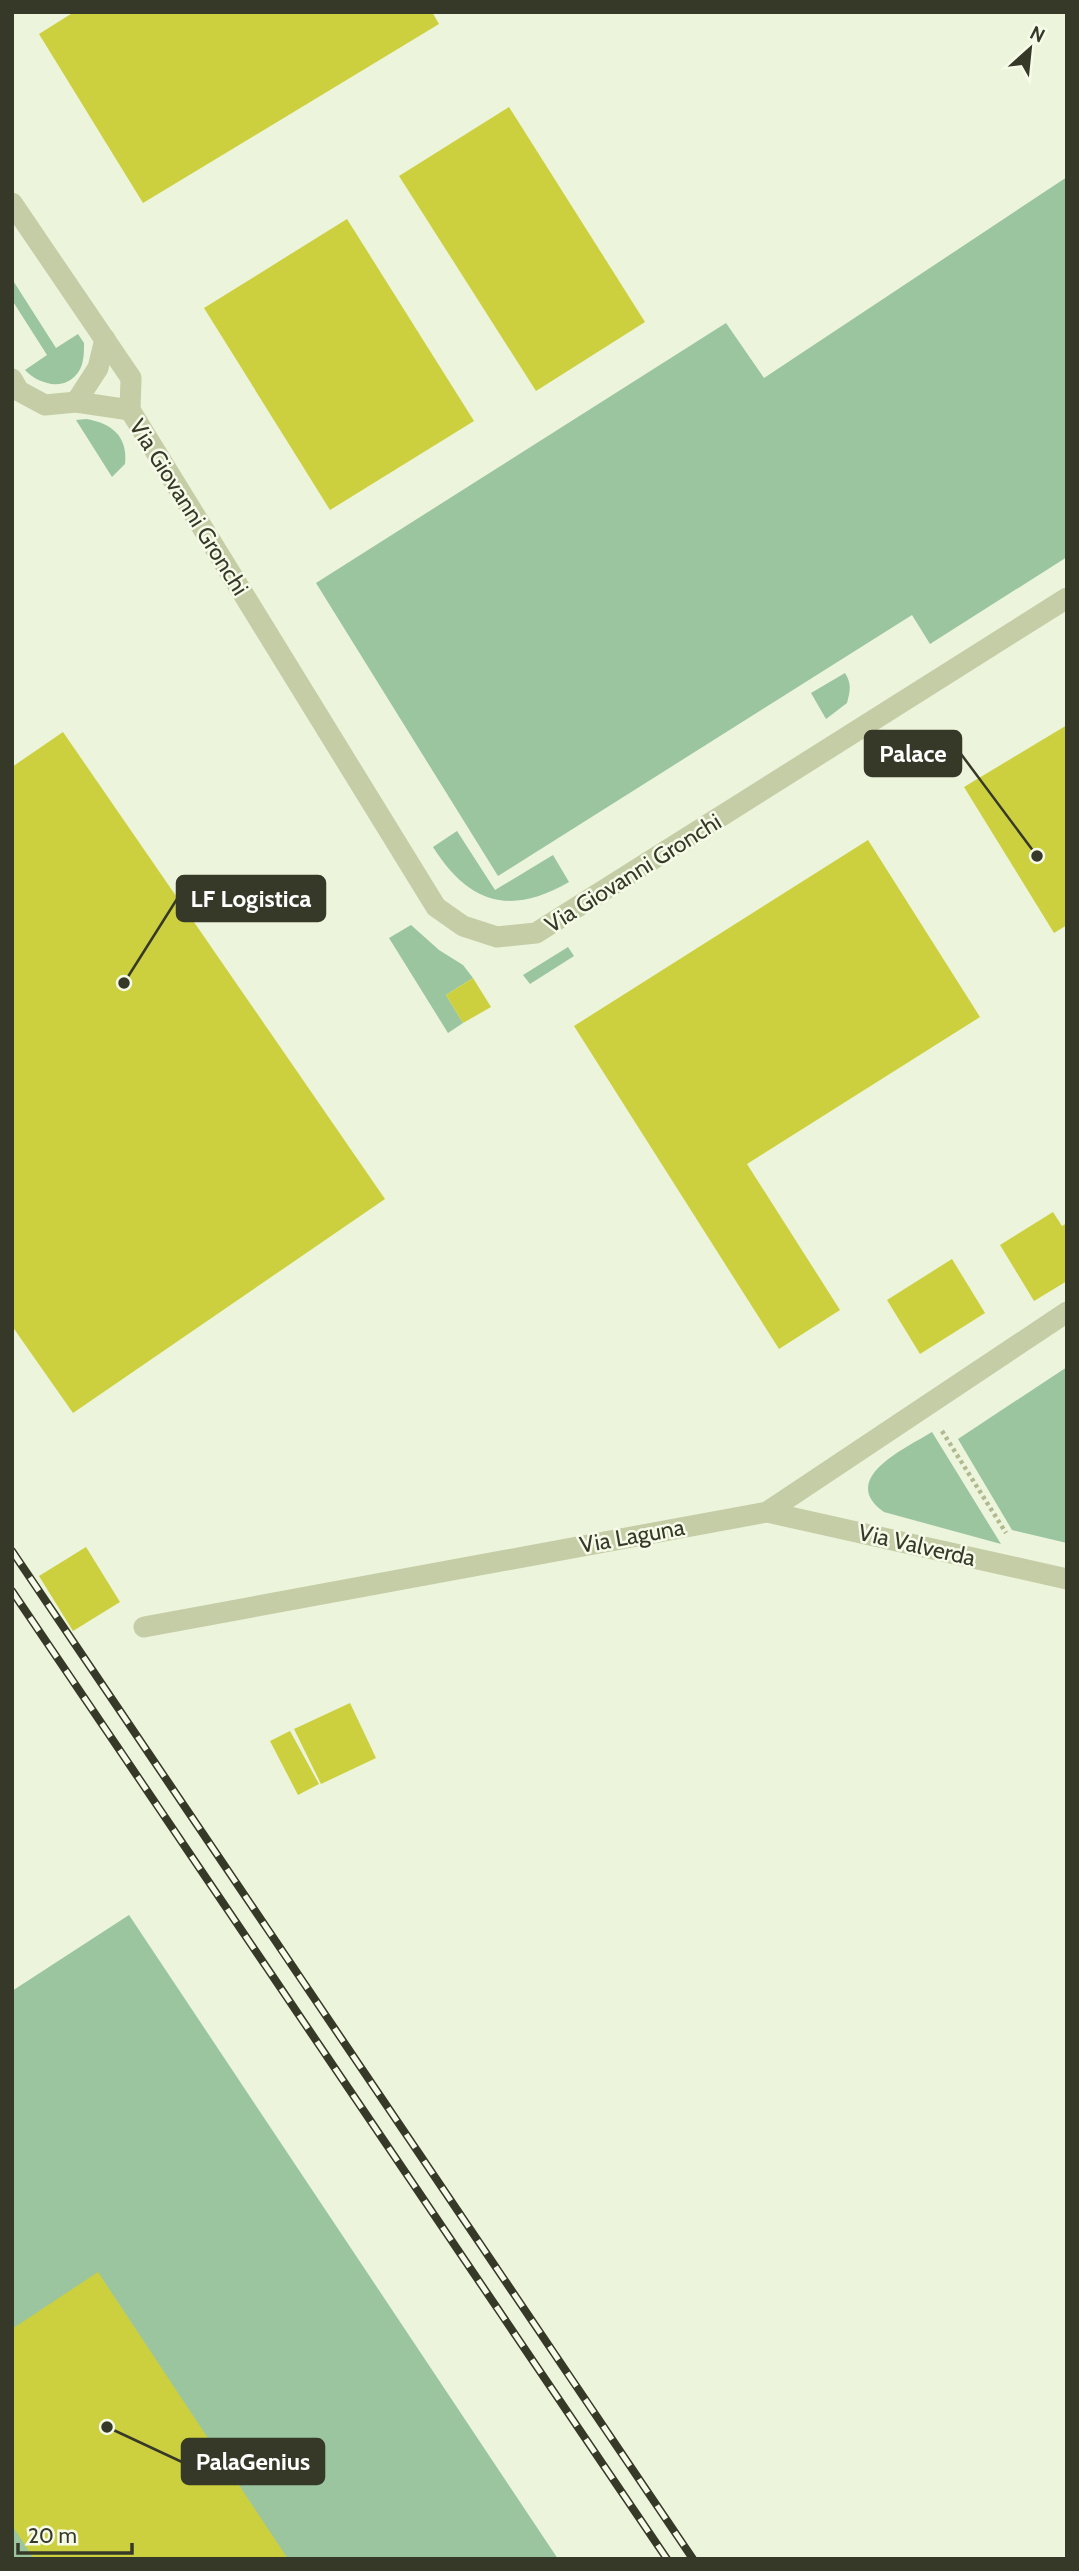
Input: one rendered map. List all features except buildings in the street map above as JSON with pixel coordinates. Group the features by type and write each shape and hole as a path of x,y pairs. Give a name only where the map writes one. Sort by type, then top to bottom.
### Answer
{"street":[{"name":"Via Giovanni Gronchi","path":"12,203 131,378 130,410 436,907 463,926 497,937 536,933 1067,598"},
{"path":"76,401 97,368 105,339"},
{"name":"Via Giovanni Gronchi","path":"12,379 19,391 44,405 76,401 130,410"},
{"name":"Via Laguna","path":"144,1627 767,1511 1067,1312"},
{"name":"Via Valverda","path":"767,1511 1067,1579"}],"path":[{"path":"947,1438 1008,1536"}],"green space":[{"path":"1067,177 1067,557 930,644 912,615 498,876 316,583 726,323 764,378"},
{"path":"12,279 56,348 78,334 84,343 81,368 74,378 60,384 52,384 25,370 47,355 12,300"},
{"path":"86,419 110,428 121,439 125,464 112,477 76,420"},
{"path":"845,673 850,688 847,703 826,719 811,693"},
{"path":"457,831 495,890 553,855 569,882 548,893 510,901 492,899 476,892 461,881 433,847"},
{"path":"411,925 439,950 463,965 473,978 446,995 463,1023 448,1033 389,938"},
{"path":"568,947 574,956 530,984 523,975"},
{"path":"1067,1367 1067,1543 1012,1530 958,1439"},
{"path":"932,1432 1001,1544 884,1512 872,1500 868,1488 872,1476 893,1456"},
{"path":"129,1915 558,2559 12,2559 12,1991"}],"railway":[{"path":"12,1551 693,2559"},
{"path":"12,1591 667,2559"}],"place":[{"name":"Palace","path":"1037,856"},
{"name":"LF Logistica","path":"124,983"},
{"name":"PalaGenius","path":"107,2427"}]}
